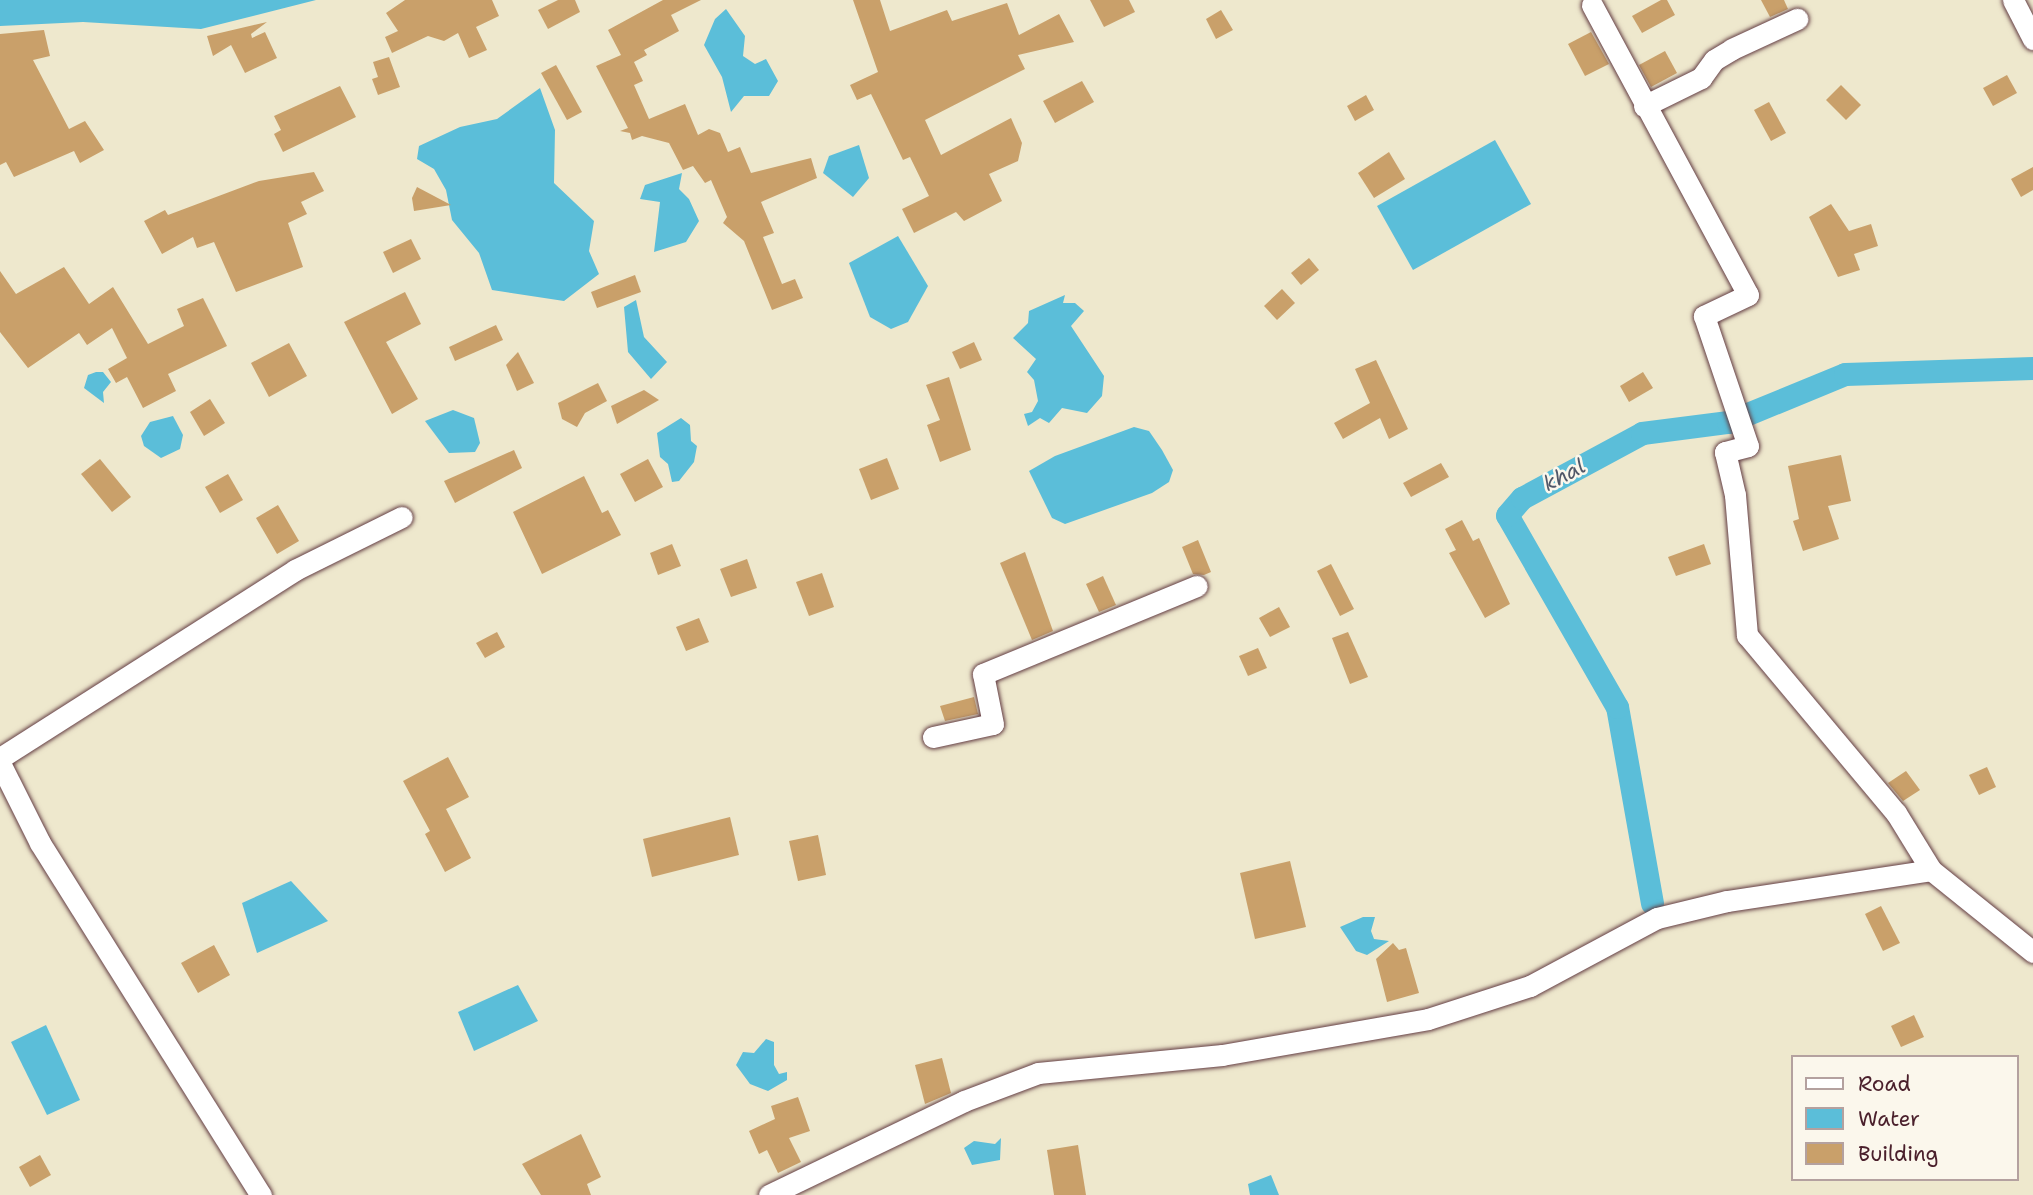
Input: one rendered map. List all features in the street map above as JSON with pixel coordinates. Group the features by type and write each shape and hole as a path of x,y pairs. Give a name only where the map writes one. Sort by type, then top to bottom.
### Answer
{"street":[{"path":"2013,0 2033,38"},
{"path":"1592,5 1748,295 1704,316 1748,446 1725,452 1735,495 1747,635 1896,813 1931,870 2033,952"},
{"path":"1644,106 1701,78 1714,60 1732,48 1797,19"},
{"path":"261,1195 53,865 0,760 295,570 402,517"},
{"path":"933,737 993,724 983,674 1197,586"},
{"path":"769,1195 964,1101 1038,1073 1222,1055 1428,1019 1530,986 1657,918 1727,901 1931,870"}],"water":[{"path":"0,0 316,0 201,29 83,22 0,26"},
{"path":"726,9 745,36 743,56 755,64 766,59 778,81 769,96 744,96 731,112 722,77 704,45 715,19"},
{"path":"540,88 555,130 554,183 594,221 589,251 599,274 564,301 492,290 479,253 452,220 446,190 434,169 417,159 419,146 460,127 497,119"},
{"path":"1495,140 1531,204 1413,270 1377,206"},
{"path":"859,145 869,178 853,197 823,173 829,156"},
{"path":"682,173 679,189 689,199 699,221 686,242 654,252 660,202 640,199 645,185"},
{"path":"898,236 928,286 908,322 891,329 870,317 849,263"},
{"path":"1065,295 1063,303 1075,303 1084,311 1071,326 1104,376 1102,396 1087,413 1062,408 1049,423 1040,418 1028,426 1024,414 1032,412 1038,401 1034,380 1027,372 1036,359 1013,338 1028,323 1029,311"},
{"path":"636,300 644,337 667,362 651,379 628,352 624,307"},
{"path":"103,372 111,382 103,392 104,403 84,388 88,375"},
{"path":"453,410 474,418 480,443 475,452 449,453 425,421"},
{"path":"173,416 183,435 180,449 161,458 144,446 141,436 150,422"},
{"path":"681,418 690,425 691,441 697,446 694,462 679,481 672,482 668,464 660,457 657,433"},
{"path":"1134,427 1149,431 1162,450 1173,470 1169,482 1152,493 1065,524 1052,518 1029,471 1055,456"},
{"path":"291,881 328,921 257,953 242,903"},
{"path":"1363,917 1375,917 1371,931 1374,939 1389,941 1367,955 1356,951 1340,927"},
{"path":"518,985 538,1021 474,1051 458,1012"},
{"path":"46,1025 80,1100 47,1115 11,1042"},
{"path":"766,1039 774,1042 774,1065 779,1074 787,1072 787,1080 768,1091 750,1084 736,1065 743,1052 754,1053"},
{"path":"1001,1138 1000,1160 972,1165 964,1148 974,1141 995,1144"},
{"path":"1271,1175 1279,1195 1250,1195 1248,1184"}],"building":[{"path":"405,0 492,0 499,16 476,27 487,50 469,58 458,33 444,41 428,36 392,53 385,37 398,31 386,13"},
{"path":"558,0 575,0 580,12 548,29 538,10"},
{"path":"663,0 701,0 671,15 679,31 644,50 647,55 634,62 643,81 634,85 649,119 685,104 698,135 709,129 720,133 728,152 740,147 751,173 811,158 817,178 761,202 774,233 763,237 782,284 795,279 803,298 772,310 744,241 723,223 727,217 711,180 705,183 693,166 683,170 669,143 642,136 632,140 630,133 620,131 628,128 596,66 621,55 608,30"},
{"path":"853,0 880,0 890,31 947,10 952,21 1007,3 1019,35 1059,14 1074,42 1018,55 1025,69 925,120 941,155 1011,118 1022,143 1018,161 989,174 1002,201 964,221 956,212 914,233 902,209 929,196 910,157 903,160 871,94 857,100 850,85 878,72"},
{"path":"1090,0 1129,0 1135,12 1104,27"},
{"path":"1661,0 1667,0 1675,15 1642,33 1632,16"},
{"path":"1761,0 1784,0 1788,9 1770,17"},
{"path":"1221,10 1233,30 1216,39 1206,19"},
{"path":"267,22 251,34 252,38 265,32 277,58 245,73 231,45 213,56 207,36"},
{"path":"44,30 50,56 33,60 69,129 85,121 104,150 80,163 74,151 14,177 6,162 0,165 0,34"},
{"path":"1591,32 1609,64 1585,76 1568,44"},
{"path":"1665,51 1677,73 1651,87 1639,65"},
{"path":"389,57 400,87 378,95 372,79 378,77 373,62"},
{"path":"556,65 582,112 567,120 541,73"},
{"path":"2007,75 2017,93 1993,106 1983,88"},
{"path":"1082,81 1094,102 1055,123 1043,101"},
{"path":"1841,85 1861,105 1846,120 1826,100"},
{"path":"340,86 356,117 283,152 274,134 281,130 274,116"},
{"path":"1366,95 1374,110 1355,121 1347,106"},
{"path":"1769,102 1786,133 1771,141 1754,110"},
{"path":"1389,152 1405,179 1374,198 1358,173"},
{"path":"2033,167 2033,190 2021,197 2011,179"},
{"path":"314,172 324,191 301,202 307,214 288,223 303,267 236,292 214,242 197,248 193,237 162,254 144,221 165,210 168,215 259,181"},
{"path":"417,187 451,205 414,211 412,198"},
{"path":"1831,204 1849,231 1871,224 1878,246 1854,254 1860,270 1838,277 1809,217"},
{"path":"411,239 421,259 393,273 383,252"},
{"path":"1309,258 1319,270 1301,285 1291,273"},
{"path":"64,267 89,304 113,287 148,344 184,326 177,309 203,298 227,346 168,374 176,391 143,408 127,377 116,383 108,369 127,358 112,328 87,345 79,333 28,368 0,332 0,271 16,294"},
{"path":"635,275 641,292 597,308 591,292"},
{"path":"1282,289 1295,303 1277,320 1264,306"},
{"path":"405,292 421,324 386,342 418,399 392,414 344,322"},
{"path":"496,325 503,340 455,361 449,347"},
{"path":"974,342 982,360 960,369 952,352"},
{"path":"289,343 307,376 269,397 251,363"},
{"path":"518,352 534,383 517,391 506,365"},
{"path":"1376,360 1408,429 1389,439 1380,418 1343,439 1334,423 1370,403 1355,369"},
{"path":"1643,372 1653,388 1629,402 1620,386"},
{"path":"949,377 971,450 940,462 927,425 940,420 926,385"},
{"path":"598,383 607,401 585,413 577,427 562,419 558,403"},
{"path":"644,390 659,400 617,424 611,406"},
{"path":"210,399 225,423 204,436 190,412"},
{"path":"514,450 522,468 455,503 444,481"},
{"path":"1841,455 1851,501 1828,506 1839,539 1803,551 1793,521 1799,519 1788,466"},
{"path":"887,458 899,489 871,500 859,469"},
{"path":"100,459 131,497 112,512 81,474"},
{"path":"648,459 663,487 635,502 620,474"},
{"path":"1441,463 1449,477 1411,497 1403,483"},
{"path":"228,474 243,500 220,513 205,487"},
{"path":"584,476 602,513 608,510 621,535 542,574 513,512"},
{"path":"278,505 299,541 277,554 256,518"},
{"path":"1462,520 1473,541 1479,538 1510,604 1485,618 1449,553 1456,550 1445,529"},
{"path":"1198,540 1211,572 1204,575 1193,574 1182,547"},
{"path":"672,544 681,566 658,575 650,553"},
{"path":"1704,544 1711,564 1676,576 1668,557"},
{"path":"1025,552 1053,631 1032,640 1000,563"},
{"path":"747,559 757,588 731,597 720,569"},
{"path":"1331,564 1354,609 1340,616 1317,571"},
{"path":"822,573 834,607 809,616 796,582"},
{"path":"1103,576 1116,605 1099,612 1086,584"},
{"path":"1279,607 1290,627 1270,637 1259,618"},
{"path":"699,618 709,642 686,651 676,627"},
{"path":"497,632 505,647 485,658 476,643"},
{"path":"1348,632 1368,677 1350,684 1332,638"},
{"path":"1258,648 1267,668 1248,676 1239,656"},
{"path":"974,697 978,714 945,721 940,706"},
{"path":"448,757 469,797 446,809 471,858 445,872 425,834 430,831 403,781"},
{"path":"1987,767 1996,787 1979,795 1969,775"},
{"path":"1906,771 1920,790 1903,801 1888,783"},
{"path":"730,817 739,855 652,877 643,839"},
{"path":"818,835 826,875 798,881 789,841"},
{"path":"1290,861 1306,927 1255,939 1240,873"},
{"path":"1881,906 1900,943 1883,951 1865,914"},
{"path":"1393,943 1399,950 1406,948 1419,993 1387,1002 1376,959"},
{"path":"214,945 230,975 198,993 181,963"},
{"path":"1914,1015 1924,1037 1901,1047 1891,1026"},
{"path":"942,1058 951,1093 925,1104 915,1065"},
{"path":"798,1097 810,1131 789,1138 801,1162 778,1173 767,1150 759,1154 749,1131 775,1119 771,1106"},
{"path":"581,1134 601,1177 587,1184 591,1195 541,1195 522,1164"},
{"path":"1078,1145 1086,1195 1054,1195 1047,1150"},
{"path":"40,1155 51,1175 30,1187 19,1167"}],"waterway":[{"name":"khal","path":"1652,903 1617,707 1507,515 1522,498 1642,433 1728,422 1845,374 2033,368"}]}
